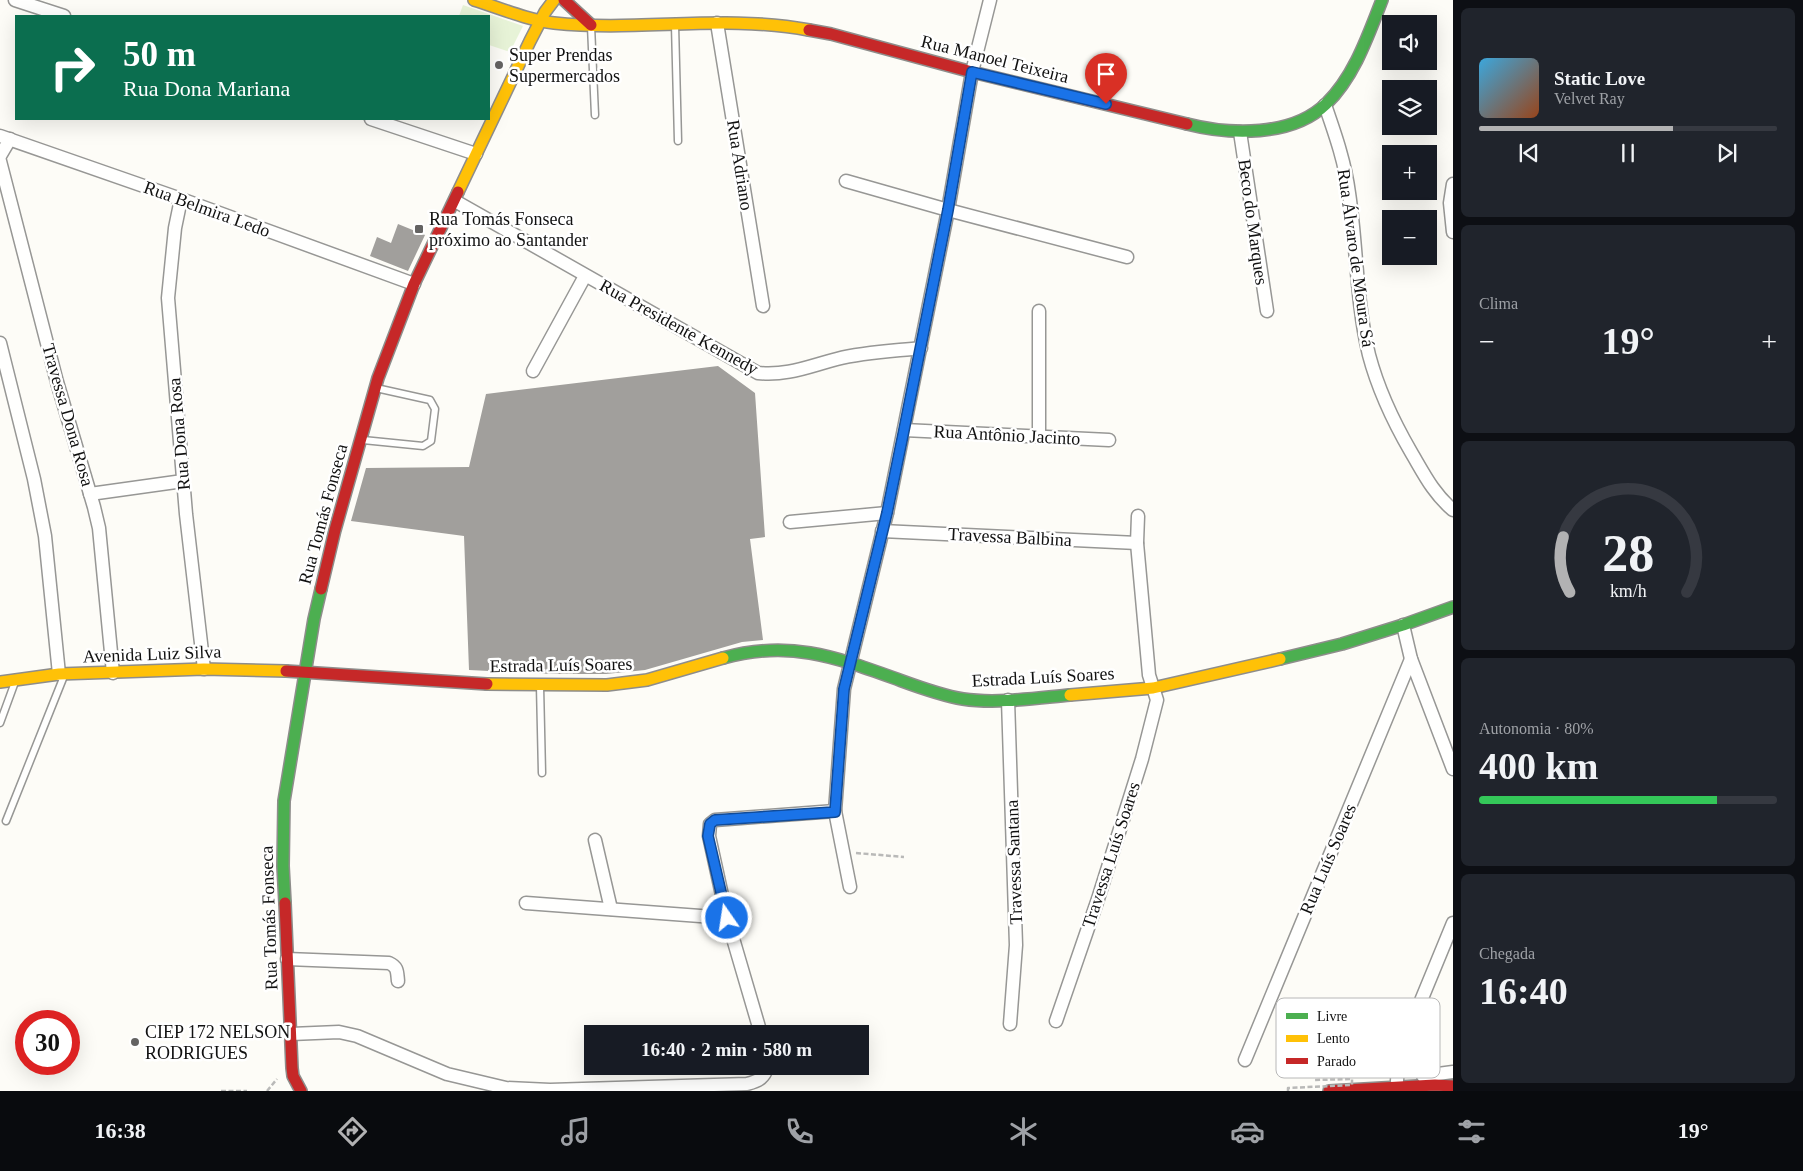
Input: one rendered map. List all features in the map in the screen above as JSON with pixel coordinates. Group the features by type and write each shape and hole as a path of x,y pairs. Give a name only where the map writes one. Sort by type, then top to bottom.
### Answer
{"main road":[{"name":"Rua Manoel Teixeira","path":"474,0 543,17 591,25 717,23 782,25 831,34 972,72 1202,128 1240,132 1263,131 1288,124 1310,115 1325,105 1336,93 1353,66 1382,0"},
{"path":"543,17 545,0"},
{"name":"Rua Tomás Fonseca","path":"301,1091 293,1076 283,866 284,801 314,619 335,530 375,388 414,284 543,17 554,0"},
{"path":"564,0 591,25"},
{"name":"Estrada Luís Soares","path":"306,670 540,686 606,686 647,680 746,652 778,649 817,653 850,662 924,689 964,699 1008,700 1154,688 1342,644 1451,609"},
{"name":"Avenida Luiz Silva","path":"0,682 62,674 204,669 306,670"},
{"path":"285,1091 293,1076"},
{"path":"1329,1091 1391,1084 1453,1086"}],"street":[{"path":"15,0 61,15"},
{"path":"850,887 835,812 844,689 887,513 948,210 972,72 990,0"},
{"name":"Rua Adriano","path":"717,23 763,306"},
{"name":"Rua Álvaro de Moura Sá","path":"1325,105 1342,153 1350,194 1363,325 1377,381 1392,418 1430,486 1453,510"},
{"path":"374,120 476,154"},
{"name":"Beco do Marques","path":"1240,132 1267,311"},
{"path":"0,156 5,138"},
{"name":"Rua Belmira Ledo","path":"5,138 181,199 414,284"},
{"name":"Travessa Dona Rosa","path":"0,161 57,382 99,528 113,673"},
{"path":"846,181 1127,257"},
{"path":"1453,184 1450,203 1453,232"},
{"name":"Rua Dona Rosa","path":"181,199 175,228 168,298 183,481 204,669"},
{"name":"Rua Presidente Kennedy","path":"454,201 758,373 774,375 790,373 838,359 870,353 921,348"},
{"path":"533,371 585,276"},
{"path":"1040,311 1040,436"},
{"path":"0,343 34,479 45,536 62,674"},
{"name":"Rua Antônio Jacinto","path":"904,430 1109,440"},
{"path":"90,494 183,481"},
{"path":"790,522 887,513"},
{"name":"Travessa Luís Soares","path":"1056,1021 1098,899 1142,759 1157,700 1150,675 1137,542 1138,516"},
{"name":"Travessa Balbina","path":"882,531 1137,542"},
{"path":"1403,625 1412,659 1453,769"},
{"name":"Rua Luís Soares","path":"1245,1060 1412,659"},
{"name":"Travessa Santana","path":"1008,700 1016,945 1010,1024"},
{"path":"758,1025 727,918 708,836 710,824 715,820 835,812"},
{"path":"595,840 611,910"},
{"path":"526,902 727,918"},
{"path":"1422,998 1453,923"},
{"path":"287,958 389,963 394,965 397,970 398,981"},
{"path":"291,1034 339,1032 356,1036 447,1074 506,1088 550,1090 747,1084 759,1080 765,1075"},
{"path":"1440,1075 1453,1072"},
{"path":"1391,1084 1393,1078"},
{"path":"1391,1084 1422,1078"}],"lane":[{"path":"675,24 678,141"},
{"path":"591,25 595,115"},
{"path":"360,440 422,446 431,442 435,409 430,400 375,388"},
{"path":"6,821 62,674"},
{"path":"0,723 15,680"},
{"path":"540,686 542,773"}],"path":[{"path":"843,852 904,857"},
{"path":"1288,1091 1288,1088 1352,1085 1352,1079 1314,1080"},
{"path":"221,1091 247,1091"}],"green space":[{"path":"463,5 523,26 510,52 490,45 490,15 459,15"}],"building":[{"path":"398,224 425,235 408,271 370,256 377,237 391,243"},
{"path":"718,366 755,393 765,537 750,539 763,640 742,642 645,670 606,674 552,674 469,670 464,536 351,521 366,468 469,467 486,394"}],"traffic: fast":[{"path":"1187,124 1222,130 1260,130 1296,123 1312,115 1326,104 1345,81 1359,55 1382,0"},
{"path":"285,903 283,866 284,801 314,619 321,589"},
{"path":"1280,659 1342,644 1453,607"},
{"path":"723,658 769,650 810,653 851,663 936,693 963,699 989,701 1016,700 1070,695"}],"traffic: slow":[{"path":"474,0 524,17 554,23 618,26 746,23 809,30"},
{"path":"458,192 530,41 545,12 554,0"},
{"path":"487,684 607,685 647,680 723,658"},
{"path":"1070,695 1153,688 1280,659"},
{"path":"0,682 59,674 204,669 286,671"}],"traffic: jam":[{"path":"564,0 591,25"},
{"path":"809,30 1187,124"},
{"path":"321,589 335,530 378,378 414,284 458,192"},
{"path":"286,671 487,684"},
{"path":"285,903 292,1068 293,1076 301,1091"},
{"path":"1329,1091 1435,1085 1453,1086"}],"place":[{"name":"Super Prendas Supermercados","path":"499,65"},
{"name":"Rua Tomás Fonseca próximo ao Santander","path":"419,229"},
{"name":"CIEP 172 NELSON RODRIGUES","path":"135,1042"}],"route":[{"path":"727,918 708,836 710,824 715,820 835,812 844,689 887,513 948,210 972,72 1106,104"}]}
